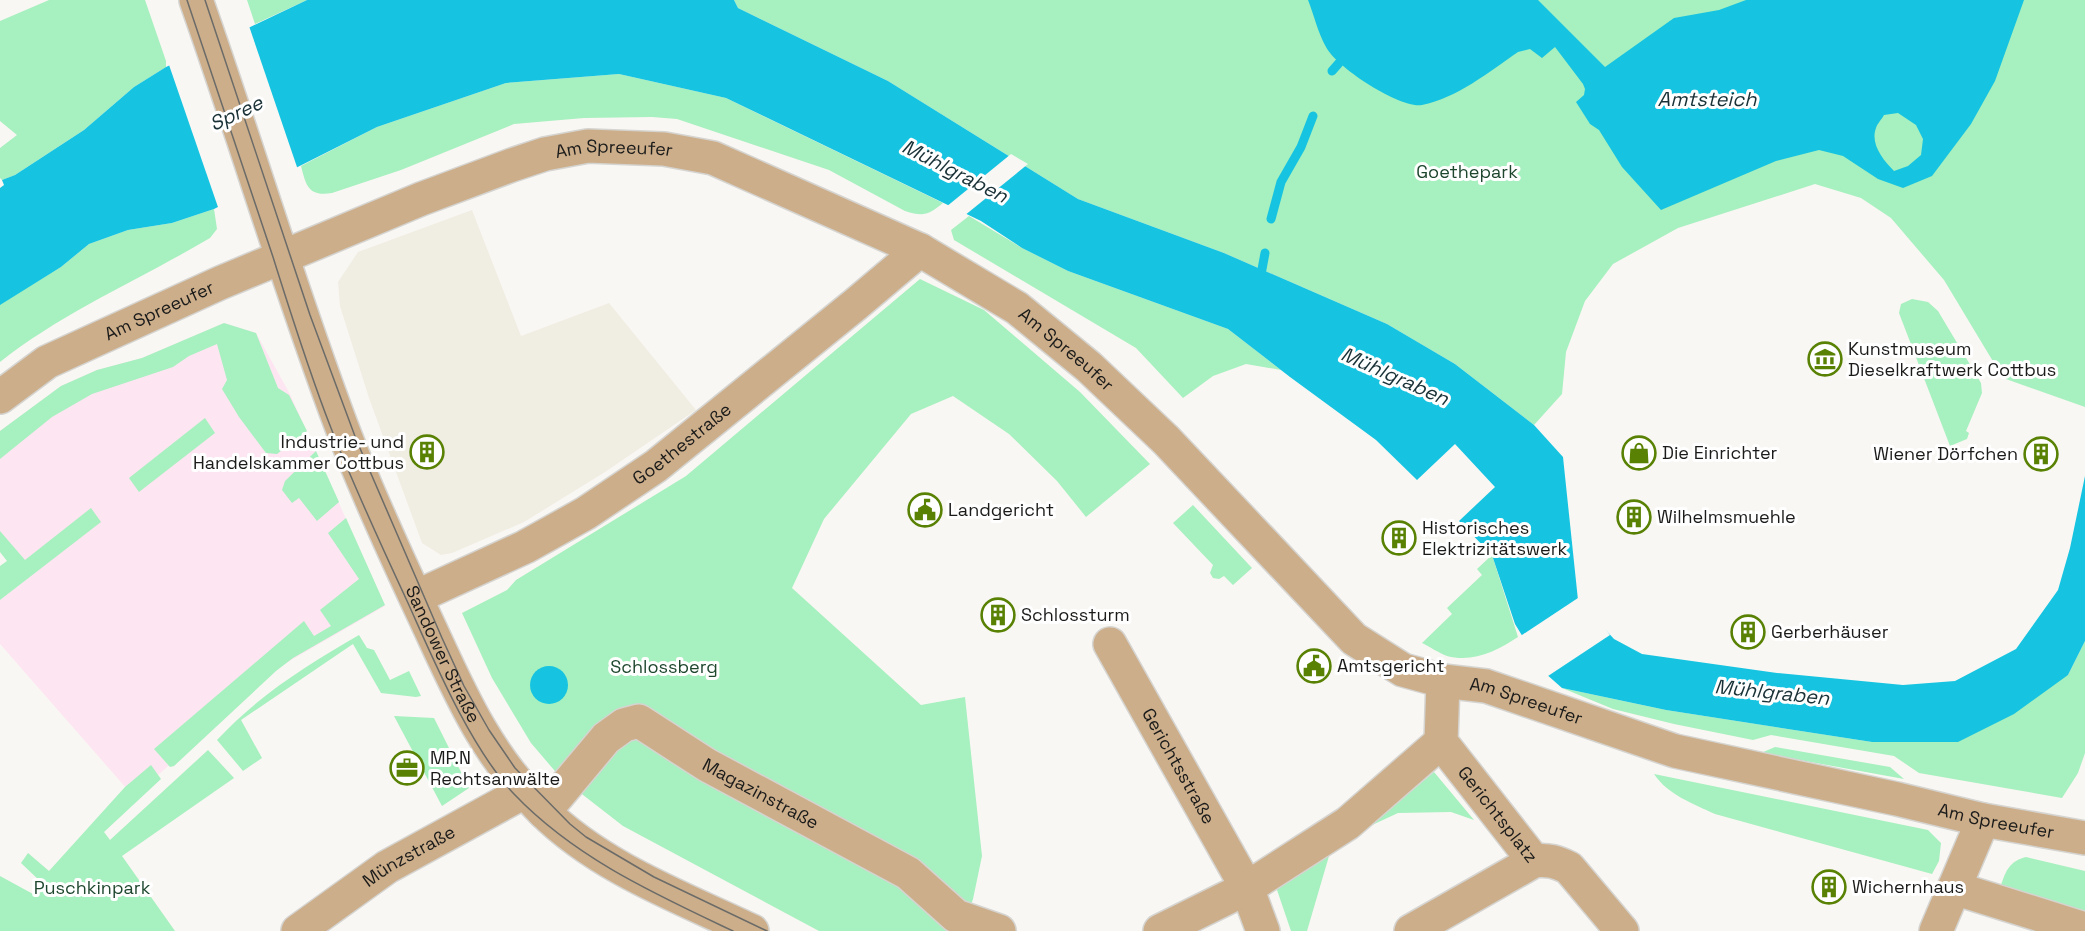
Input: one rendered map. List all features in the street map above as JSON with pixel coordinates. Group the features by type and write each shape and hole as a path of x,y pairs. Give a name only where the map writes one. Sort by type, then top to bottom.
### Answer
{"street":[{"name":"Sandower Straße","path":"197,2 302,318 341,425 416,597 483,737 509,774 534,802 582,842 618,866 752,931"},
{"name":"Am Spreeufer","path":"0,398 47,362 278,245 421,199 545,154 588,146 663,149 713,158 920,250 1017,308 1089,367 1166,441 1354,639 1403,670 1443,681 1486,686 1675,751 1983,820 2085,838"},
{"name":"Goethestraße","path":"416,597 535,541 586,513 656,466 920,250"},
{"name":"Gerichtsstraße","path":"1110,644 1247,888"},
{"path":"1160,931 1247,888 1348,823 1441,742 1443,681"},
{"name":"Magazinstraße","path":"534,802 564,786 606,738 624,724 639,721 707,765 908,873 956,916 999,931"},
{"name":"Gerichtsplatz","path":"1411,931 1534,861 1441,742"},
{"name":"Münzstraße","path":"298,931 387,867 534,802"},
{"path":"1936,931 1983,820"},
{"path":"1534,861 1557,862 1569,868 1622,931"},
{"path":"1247,888 1263,931"},
{"path":"1954,888 2085,930"}],"shaded area":[{"path":"472,210 521,336 609,303 696,410 605,472 524,522 452,553 441,555 422,543 369,398 340,306 338,282 358,252"},
{"path":"224,323 256,333 290,394 385,606 274,670 134,797 0,644 0,600 27,579 0,547 0,431 61,386 97,370 142,358"}],"green space":[{"path":"49,0 145,0 166,67 134,87 84,130 15,175 2,180 0,178 0,148 17,135 0,121 0,21"},
{"path":"247,0 307,0 255,24"},
{"name":"Goethepark","path":"734,0 2085,0 2085,407 2003,378 1944,280 1891,218 1861,198 1815,184 1678,228 1613,264 1585,301 1566,352 1562,394 1534,425 1455,364 1387,324 1224,253 1078,199 888,81 738,8"},
{"path":"619,74 726,98 943,203 925,214 905,211 829,170 677,119 652,117 584,118 514,124 401,170 332,193 324,194 313,191 305,179 301,166 377,127 506,83"},
{"path":"214,209 217,229 210,238 50,327 0,362 0,304 61,267 89,244 128,230 172,223"},
{"path":"969,216 1022,248 1068,271 1228,329 1281,370 1246,364 1213,376 1183,398 1136,348 954,240 951,230"},
{"name":"Schlossberg","path":"920,279 984,310 1080,392 1150,464 1086,517 1057,481 1009,434 953,396 911,414 824,519 792,588 921,705 965,697 982,856 973,899 962,931 819,931 623,826 560,777 531,743 492,678 462,613 507,590 516,580 686,476"},
{"path":"1912,299 1928,302 1938,311 1981,383 1982,393 1966,431 1969,433 1967,439 1950,446 1899,313 1901,304"},
{"path":"224,323 256,333 278,388 289,395 307,431 277,454 266,453 239,417 222,389 227,380 217,344 189,356 173,367 92,394 52,417 0,459 0,431 61,386 97,370 142,358"},
{"path":"205,418 215,433 139,492 129,478"},
{"path":"316,451 339,502 317,521 299,498 292,503 282,490 285,481"},
{"path":"1193,505 1252,568 1233,585 1224,576 1219,579 1213,578 1210,573 1213,565 1173,523"},
{"path":"91,508 101,522 0,600 0,566 7,561 0,552 0,531 25,560"},
{"path":"346,518 385,605 293,658 174,766 170,767 154,749 304,621 314,636 331,626 320,610 359,579 328,533"},
{"path":"1492,555 1518,637 1493,651 1466,658 1447,656 1422,643 1452,614 1447,608 1482,575 1477,569"},
{"path":"359,635 367,648 374,650 390,680 409,671 421,696 381,693 353,644 241,720 262,758 243,771 217,740 267,695 302,670"},
{"path":"2085,641 2085,753 2078,773 2062,798 1919,773 1894,756 1771,735 1753,740 1674,724 1613,709 1562,688 1666,710 1872,742 2068,675"},
{"path":"394,716 434,718 469,788 442,806"},
{"path":"1775,747 1890,767 1904,779 1761,753"},
{"name":"Puschkinpark","path":"208,750 234,778 122,856 175,931 0,931 0,876 33,894 41,882 21,863 28,853 49,871 125,787 151,765 161,779 104,832 110,840"},
{"path":"1434,772 1474,820 1451,812 1398,813 1370,826"},
{"path":"1654,774 1928,830 1941,843 1939,861 1932,874 1715,814 1666,788"},
{"path":"1329,856 1307,931 1291,931 1276,887"},
{"path":"2026,857 2085,871 2085,912 2001,885 2009,867"}],"water":[{"path":"307,0 734,0 738,8 888,81 1078,199 1224,253 1387,324 1455,364 1534,425 1563,457 1578,600 1614,639 1642,654 1777,673 1903,685 1955,681 2016,649 2058,590 2070,548 2085,476 2085,641 2068,675 2014,714 1958,742 1872,742 1666,710 1562,688 1545,673 1515,624 1492,555 1459,521 1495,487 1455,444 1417,480 1376,440 1228,329 1068,271 1022,248 981,221 726,98 619,74 506,83 377,127 214,209 172,223 128,230 89,244 61,267 0,305 0,188 4,185 2,180 15,175 84,130 134,87 166,67"},
{"name":"Amtsteich","path":"1308,0 1538,0 1605,67 1674,18 1719,10 1746,0 2024,0 1995,81 1971,124 1932,176 1903,188 1878,179 1843,156 1819,150 1776,161 1661,210 1622,167 1599,130 1590,124 1576,102 1584,95 1583,84 1555,47 1542,58 1530,49 1518,52 1448,97 1422,105 1412,104 1385,94 1370,85 1332,55 1323,42","holes":["1898,113 1916,125 1923,139 1921,155 1908,166 1894,171 1876,146 1877,126 1884,115"]},
{"path":"549,666 562,672 568,685 562,698 549,704 536,698 530,685 536,672"}],"pier":[{"path":"248,23 298,170 219,210 168,62"},
{"path":"1011,154 1028,164 964,216 946,207"},
{"path":"1581,596 1610,635 1545,678 1519,637"}],"waterway":[{"path":"1332,71 1339,63"},
{"path":"1271,219 1281,182 1301,147 1313,116"},
{"path":"1260,280 1265,253"}],"tram line":[{"path":"187,0 300,343 331,428 368,516 468,729 498,775 514,794 563,837 617,873 733,931"},
{"path":"205,0 310,315 356,439 442,638 464,686 489,730 515,768 570,824 586,837 654,877 767,931"}],"place":[{"name":"Kunstmuseum Dieselkraftwerk Cottbus","path":"1825,359"},
{"name":"Industrie- und Handelskammer Cottbus","path":"427,452"},
{"name":"Die Einrichter","path":"1639,453"},
{"name":"Wiener Dörfchen","path":"2041,454"},
{"name":"Landgericht","path":"925,510"},
{"name":"Wilhelmsmuehle","path":"1634,517"},
{"name":"Historisches Elektrizitätswerk","path":"1399,538"},
{"name":"Schlossturm","path":"998,615"},
{"name":"Gerberhäuser","path":"1748,632"},
{"name":"Amtsgericht","path":"1314,666"},
{"name":"MP.N Rechtsanwälte","path":"407,768"},
{"name":"Wichernhaus","path":"1829,887"}],"water label":[{"name":"Spree","path":"236,113"},
{"name":"Mühlgraben","path":"955,171"},
{"name":"Mühlgraben","path":"1395,376"},
{"name":"Mühlgraben","path":"1772,692"}]}
